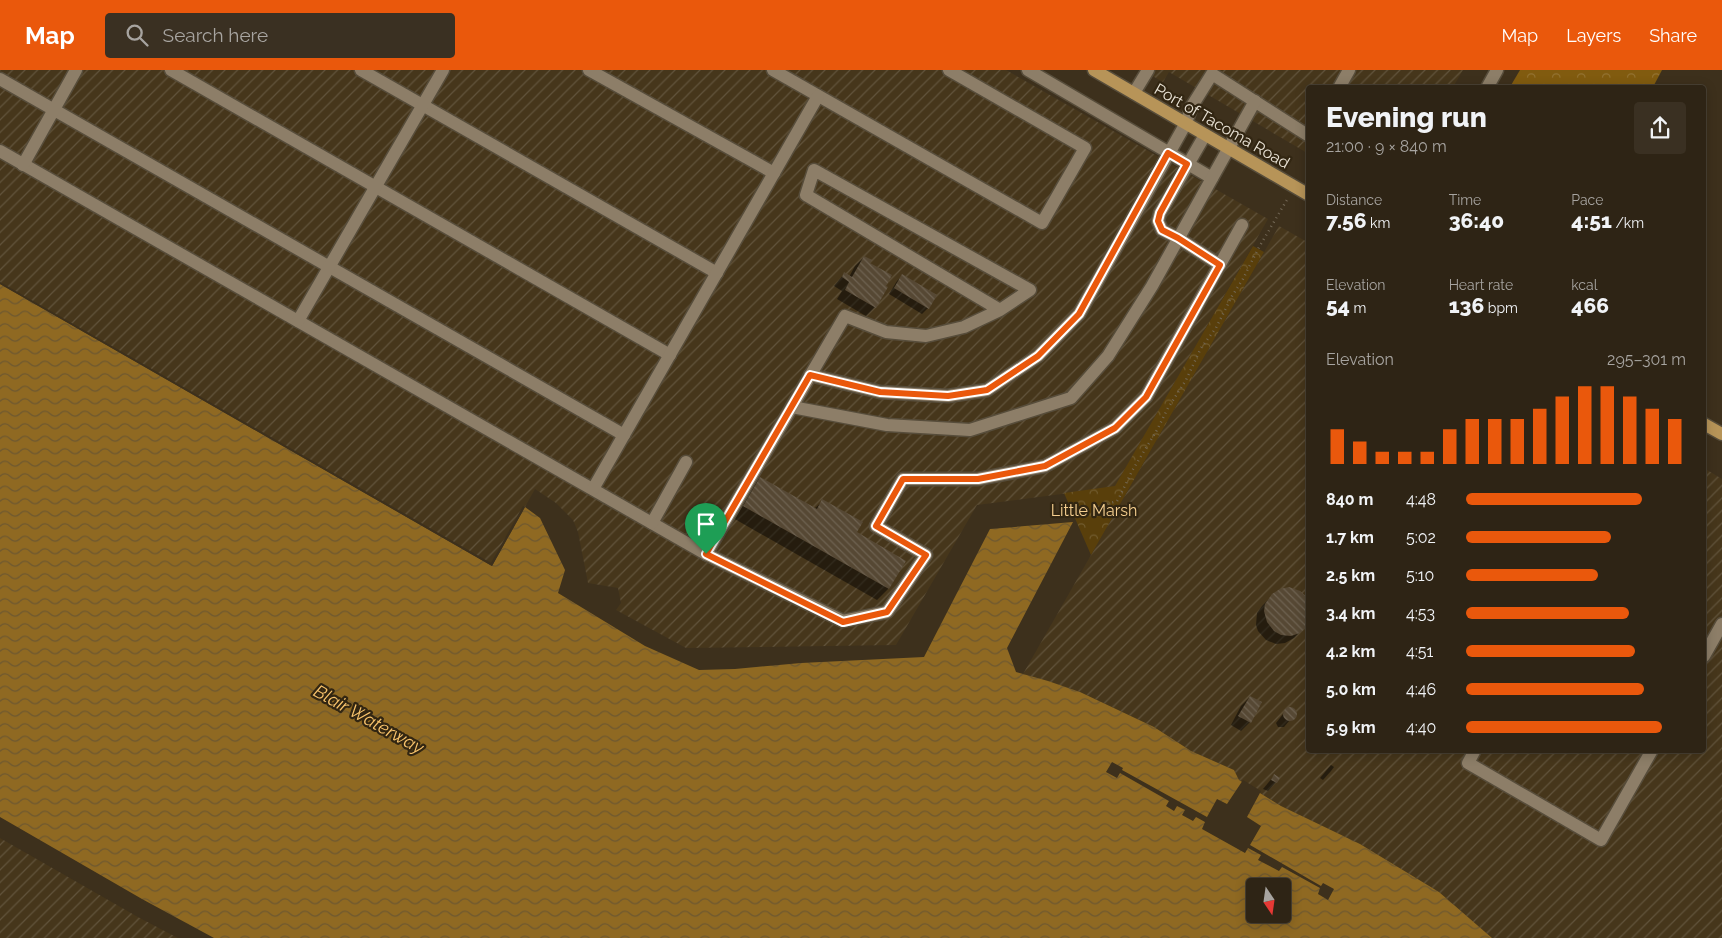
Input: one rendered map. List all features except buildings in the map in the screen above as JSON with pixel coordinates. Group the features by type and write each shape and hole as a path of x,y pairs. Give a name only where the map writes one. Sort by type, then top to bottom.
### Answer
{"main road":[{"name":"Port of Tacoma Road","path":"1094,70 1306,193"},
{"path":"1706,425 1722,434"}],"street":[{"path":"23,164 76,70"},
{"path":"171,70 670,354"},
{"path":"361,70 717,273"},
{"path":"298,321 442,70"},
{"path":"588,70 774,173"},
{"path":"773,70 1042,223 1086,148 949,70"},
{"path":"1028,70 1212,178"},
{"path":"1134,93 1148,70"},
{"path":"1341,85 1349,70"},
{"path":"1489,85 1497,70"},
{"path":"810,375 880,392 948,396 987,390 1038,356 1079,314 1186,123 1192,106 1213,72 1306,134"},
{"path":"0,79 624,435"},
{"path":"593,489 818,96"},
{"path":"792,407 887,425 970,430 1071,398 1108,356 1152,286 1254,101"},
{"path":"1205,135 1160,213 1158,221 1162,230 1220,265"},
{"path":"0,151 706,554 843,622 887,612 926,555 876,526 903,479 978,479 1045,466 1115,428 1146,397 1242,225"},
{"path":"706,554 845,316 886,332 926,336 964,327 1000,310 1030,290 814,170 806,195 1000,310"},
{"path":"652,523 686,462"},
{"path":"1706,652 1722,624"},
{"path":"1473,753 1468,763 1601,840 1650,753"}],"path":[{"path":"1098,507 1117,501 1119,498 1168,408 1186,380 1201,348 1216,328 1294,187"}],"shaded area":[{"path":"0,70 1006,70 1268,219 1115,487 977,505 896,645 686,648 616,610 621,603 618,588 588,583 578,532 573,520 556,503 535,489 492,566 0,284"},
{"path":"1142,70 1463,70 1454,85 1306,85 1306,152 1169,72 1163,82"},
{"path":"1279,226 1306,241 1306,753 1706,753 1706,469 1722,479 1722,938 1492,938 1439,892 1360,844 1281,806 1239,780 1234,770 1191,751 1154,727 1080,692 1023,674"},
{"path":"0,836 183,938 0,938"}],"green space":[{"path":"1520,70 1662,70 1654,85 1511,85"},
{"name":"Little Marsh","path":"1253,246 1264,252 1091,555 1064,493 1115,486"}],"water":[{"name":"Blair Waterway","path":"0,284 492,566 525,507 540,518 565,570 558,593 645,646 699,670 924,657 990,529 1073,522 1007,648 1016,672 1080,692 1154,727 1191,751 1234,770 1239,780 1281,806 1360,844 1439,892 1492,938 183,938 0,836"}],"pier":[{"path":"0,282 491,563 523,506 525,507 492,566 0,284"},
{"path":"1112,762 1123,768 1122,770 1207,817 1217,799 1227,804 1243,780 1261,791 1247,817 1261,826 1250,845 1321,886 1323,883 1334,889 1328,900 1318,894 1320,888 1282,867 1279,871 1258,860 1261,855 1248,848 1245,853 1202,829 1205,822 1196,817 1193,821 1182,815 1185,810 1177,806 1174,811 1166,806 1169,801 1120,773 1117,778 1106,772"},
{"path":"0,817 214,938 178,938 138,917 0,838"}],"route":[{"path":"1168,153 1187,164 1160,213 1158,221 1162,230 1220,265 1146,397 1115,428 1045,466 978,479 903,479 876,526 926,555 887,612 843,622 706,554 810,375 880,392 948,396 987,390 1038,356 1079,314 1168,153"}]}
